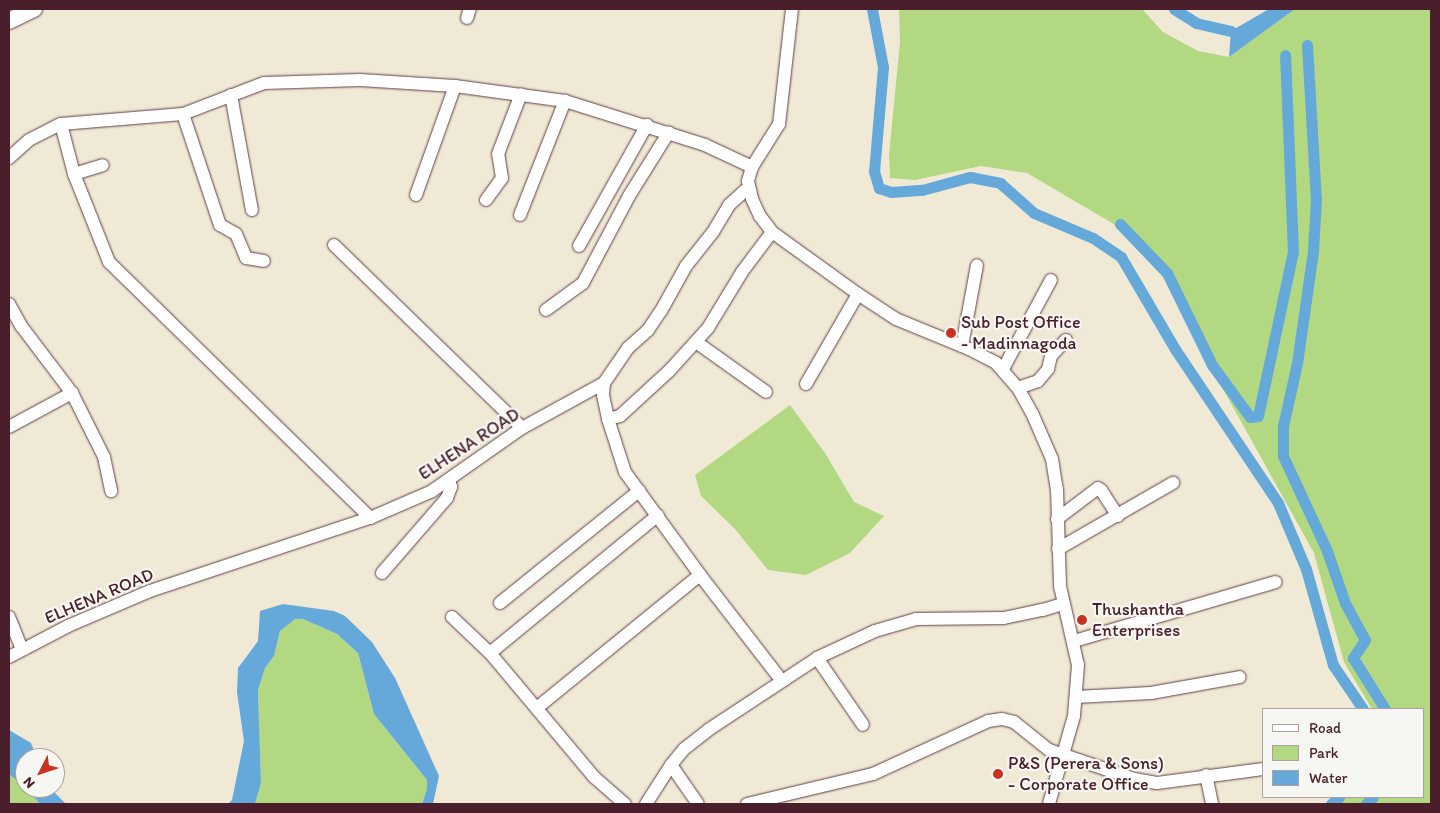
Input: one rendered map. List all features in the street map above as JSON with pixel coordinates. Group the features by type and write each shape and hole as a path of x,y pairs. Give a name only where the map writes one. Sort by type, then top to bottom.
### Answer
{"main road":[{"path":"10,18 34,9"}],"street":[{"path":"792,9 779,124 752,168 748,188 760,216 772,232 858,294 905,324 983,355 1003,369 1018,388 1032,413 1052,460 1057,489 1058,550 1063,604 1074,641 1078,665 1074,716 1065,755 1049,804"},
{"path":"9,158 29,140 61,124 183,114 264,83 360,80 456,86 565,100 705,145 752,168"},
{"path":"416,195 456,86"},
{"path":"486,200 502,178 498,154 521,94"},
{"path":"231,95 252,210"},
{"path":"520,215 565,100"},
{"path":"183,114 220,225 236,234 246,258 264,261"},
{"path":"61,124 74,174 109,262 370,518"},
{"path":"579,246 647,125"},
{"path":"546,310 584,283 628,196 668,132"},
{"path":"74,174 103,165"},
{"name":"ELHENA ROAD","path":"9,657 68,626 150,591 370,518 432,491 522,428 604,383 628,348 648,330 686,266 713,232 729,204 748,188"},
{"path":"608,419 620,416 670,370 696,342 708,328 742,272 772,232"},
{"path":"334,245 522,428"},
{"path":"962,346 977,265"},
{"path":"1003,369 1051,280"},
{"path":"806,384 858,294"},
{"path":"9,304 22,327 72,393 104,457 111,491"},
{"path":"1018,388 1038,381 1048,369 1051,356 1066,340"},
{"path":"696,342 766,392"},
{"path":"604,383 603,395 608,419 625,472 700,575 782,681"},
{"path":"9,427 72,393"},
{"path":"382,573 447,498 451,487 449,480"},
{"path":"1058,550 1173,484"},
{"path":"1057,519 1098,488 1118,516"},
{"path":"500,603 639,492"},
{"path":"490,653 658,515"},
{"path":"538,707 700,575"},
{"path":"1074,641 1276,582"},
{"path":"646,804 671,765 684,749 708,730 817,658 874,631 916,619 1004,618 1063,604"},
{"path":"9,617 22,650"},
{"path":"452,617 490,653 538,707 594,777 625,804"},
{"path":"817,658 863,725"},
{"path":"1076,697 1151,693 1240,677"},
{"path":"748,804 873,774 995,720 1014,722 1049,750 1134,780 1157,783 1206,775 1262,769"},
{"path":"671,765 698,804"},
{"path":"1206,775 1212,804"}],"green space":[{"path":"899,9 1142,9 1163,32 1198,51 1229,57 1295,9 1431,9 1431,804 1337,804 1345,798 1425,798 1425,708 1371,708 1344,662 1314,553 1203,353 1159,264 1112,223 1027,173 981,166 915,180 890,178 889,155 900,42"},
{"path":"790,405 825,453 854,502 884,516 850,553 806,575 768,570 735,529 701,496 695,475"},
{"path":"294,619 303,619 337,634 358,653 374,714 427,780 427,789 422,804 255,804 261,783 258,690 265,668 274,656 280,631"},
{"path":"9,774 15,778 15,798 35,798 40,804 9,804"}],"water":[{"path":"1269,9 1295,9 1229,57 1231,31"},
{"path":"283,604 334,611 345,616 372,642 395,678 439,776 433,804 422,804 427,789 427,780 374,714 358,653 337,634 303,619 295,619 280,631 274,656 265,668 258,690 261,783 255,804 228,804 232,800 244,741 237,692 238,668 258,641 260,611"},
{"path":"9,730 31,743 33,748 15,748 15,779 9,774"},
{"path":"35,798 60,798 66,804 40,804"}],"waterway":[{"path":"872,9 883,67 874,171 879,188 891,192 922,190 970,177 1000,183 1034,213 1093,238 1121,257 1175,349 1278,503 1306,569 1333,665 1362,708"},
{"path":"1174,9 1196,23 1231,31"},
{"path":"1307,45 1316,199 1313,251 1297,363 1283,426 1283,456 1327,551 1345,603 1365,640 1353,658 1384,708"},
{"path":"1120,224 1167,273 1212,365 1250,417 1258,416 1293,252 1285,55"},
{"path":"1331,804 1338,798"},
{"path":"1366,804 1372,798"}],"place":[{"name":"Sub Post Office - Madinnagoda","path":"951,333"},
{"name":"Thushantha Enterprises","path":"1082,620"},
{"name":"P&S (Perera & Sons) - Corporate Office","path":"998,774"}]}
